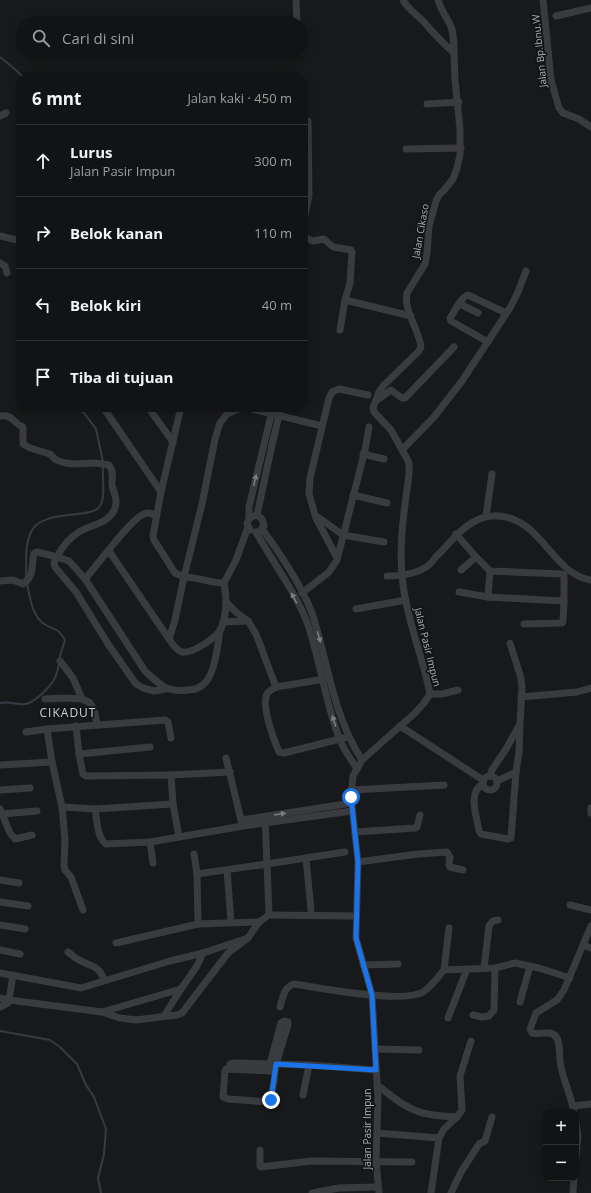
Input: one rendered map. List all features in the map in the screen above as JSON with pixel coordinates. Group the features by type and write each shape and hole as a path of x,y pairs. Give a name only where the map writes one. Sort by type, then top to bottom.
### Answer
{"street":[{"path":"296,0 297,16"},
{"path":"403,0 408,8 454,53"},
{"name":"Jalan Cikaso","path":"374,403 384,385 420,349 421,344 407,305 406,297 425,264 432,211 439,194 446,189 453,179 461,148 455,80 453,32 441,10 438,0"},
{"name":"Jalan Bp.Ibnu.W","path":"543,0 551,80 558,108 563,113 579,119 591,127"},
{"path":"556,16 591,8"},
{"path":"427,104 458,102"},
{"path":"308,121 308,201"},
{"path":"406,148 461,148"},
{"path":"0,236 16,240"},
{"path":"308,239 313,241 324,239 333,247 351,250 352,252 350,283 345,300 340,330"},
{"path":"0,263 5,266 6,273"},
{"path":"402,450 450,398 506,313 518,292 526,271"},
{"path":"488,342 451,321 450,318 464,297 468,295 506,313"},
{"path":"345,300 411,316"},
{"path":"460,304 478,314"},
{"path":"402,575 401,551 409,463 388,426 374,412 374,403 391,390 402,398 405,398 454,346"},
{"path":"337,558 314,515 309,494 310,478 329,398 334,390 339,389 368,395"},
{"path":"106,412 161,492"},
{"path":"152,412 173,442"},
{"path":"180,412 156,516 153,536 154,540 175,573 184,577 224,583"},
{"path":"169,639 175,620 202,504 215,439 220,423 227,414 231,412"},
{"path":"0,581 13,580 26,582 33,570 34,553 37,552 69,561 85,579 145,671 158,684 166,689 175,691 196,690 206,683 216,654 226,602 224,583 236,560 248,527 249,507 272,412"},
{"path":"275,412 280,415 322,426"},
{"path":"257,515 281,412"},
{"path":"0,416 11,416 18,425 23,427 23,444 30,448 50,454 56,460 74,464 105,463 111,467 112,485 116,501 115,509 105,521 79,532 71,538 62,547 54,563 55,567 76,592 108,644 136,684 154,691 166,689"},
{"path":"302,593 329,572 337,558 369,427"},
{"path":"363,454 384,459"},
{"path":"486,516 492,474"},
{"path":"353,495 387,502"},
{"path":"85,579 126,529 144,513 156,516"},
{"path":"249,519 254,515 257,515"},
{"path":"248,527 253,532 259,530 264,522 257,515"},
{"path":"314,515 343,535 384,542"},
{"path":"387,576 402,575 429,565 456,534 466,525 486,516 507,517 520,522 539,538 569,570 578,577 591,580"},
{"path":"259,530 276,548 311,611 329,678 348,736 362,760"},
{"path":"259,530 307,624 340,739 357,769"},
{"path":"456,534 490,571 564,575 562,623 524,624"},
{"path":"109,551 175,648 182,652 189,651 206,643 220,630"},
{"path":"461,570 476,557"},
{"path":"488,597 490,571"},
{"name":"Jalan Pasir Impun","path":"379,1190 376,1161 377,1087 372,995 356,938 358,862 352,811 352,790 353,776 362,760 424,703 430,694 427,678 411,624 402,575"},
{"path":"459,592 488,597 564,601"},
{"path":"356,609 406,600"},
{"path":"226,602 248,621 256,634 276,687"},
{"path":"223,622 248,621"},
{"path":"510,643 521,678 522,688 519,752 511,838 508,839 481,834 479,832 474,793 486,777 490,776 492,770 520,724"},
{"path":"60,661 73,678 82,699"},
{"path":"329,678 276,687 267,693 264,701 266,712 279,752 284,753 348,736"},
{"path":"521,697 577,692 591,688"},
{"path":"430,694 442,694 458,690"},
{"path":"45,700 65,698 82,699 90,703 94,709 97,725"},
{"path":"26,732 76,726 165,720 168,722 171,738"},
{"path":"76,726 79,754 83,774 86,776 170,775 230,772"},
{"path":"400,726 483,782 486,789 492,790 496,787 497,781 493,776 490,776"},
{"path":"47,729 52,762 62,807 65,840 64,865 65,870 71,877 83,910"},
{"path":"79,754 150,747"},
{"path":"226,758 242,823"},
{"path":"0,765 52,762"},
{"path":"497,781 516,772"},
{"path":"170,775 179,837"},
{"path":"352,790 444,785"},
{"path":"0,790 30,788"},
{"path":"328,811 352,803"},
{"path":"62,807 95,809 173,804"},
{"path":"591,808 591,813"},
{"path":"95,809 99,832 106,844 150,842 242,823 328,811 352,811"},
{"path":"32,835 15,839 10,833 1,812 37,811"},
{"path":"355,832 415,828 417,827 420,815"},
{"path":"265,820 269,915"},
{"path":"150,842 153,864"},
{"path":"197,874 345,852"},
{"path":"358,862 418,854 447,852 450,857 450,867 463,870"},
{"path":"194,854 197,874 198,924"},
{"path":"306,858 311,910"},
{"path":"227,870 231,922"},
{"path":"0,880 19,883"},
{"path":"0,902 28,906"},
{"path":"570,905 591,910"},
{"path":"0,998 102,1012 120,1018 136,1020 177,1015 182,1013 228,953 248,938 259,922 269,915 356,916"},
{"path":"484,968 489,926 493,921 498,920"},
{"path":"116,943 198,924 259,922"},
{"path":"0,925 25,929"},
{"path":"591,926 564,990 557,1000 536,1013 530,1028 532,1033 548,1033 557,1038 559,1042 560,1062 573,1109 591,1104"},
{"path":"280,1007 285,990 290,985 294,984 372,995 411,996 423,992 444,970 449,928"},
{"path":"0,973 81,988 170,961 203,953 248,938"},
{"path":"583,945 591,948"},
{"path":"0,950 20,954"},
{"path":"68,952 80,961 95,966 102,974 104,980"},
{"path":"164,1016 197,966 203,953"},
{"path":"444,970 496,968 515,963 570,978"},
{"path":"363,965 398,964"},
{"path":"520,1002 530,966"},
{"path":"473,1015 486,1016 494,1010 496,968"},
{"path":"448,1018 467,969"},
{"path":"0,1007 8,1003 13,975"},
{"path":"102,1012 181,989"},
{"path":"272,1067 288,1024 286,1021 281,1024 272,1067 271,1100 268,1102 228,1099 223,1097 225,1071 230,1069 230,1064 233,1063 272,1067 309,1065 376,1070"},
{"path":"431,1193 439,1138 444,1129 462,1110 460,1076 471,1041"},
{"path":"375,1050 418,1050"},
{"path":"303,1094 309,1065"},
{"path":"377,1087 380,1087 401,1103 422,1113 437,1116 457,1117"},
{"path":"451,1193 461,1172 479,1144 485,1142 492,1117"},
{"path":"377,1133 439,1138"},
{"path":"260,1150 261,1167 311,1161 412,1162"},
{"path":"573,1193 574,1181"},
{"path":"312,1193 339,1188 379,1190"}],"waterway":[{"path":"0,57 18,72"},
{"path":"83,412 96,429 103,462"},
{"path":"26,578 27,543 31,532 37,525 45,520 87,513 100,506 103,498 103,466"},
{"path":"27,584 32,606 40,621 58,631 65,640 59,659"},
{"path":"0,703 6,702 25,704 33,701 51,684 56,675 59,663"},
{"path":"0,1031 50,1040 60,1047 77,1064 86,1085 94,1097 106,1129 104,1154 98,1178 101,1193"}],"district":[{"name":"CIKADUT","path":"68,712"}],"route":[{"path":"271,1100 276,1064 376,1070 372,995 356,938 358,862 351,797"}]}
